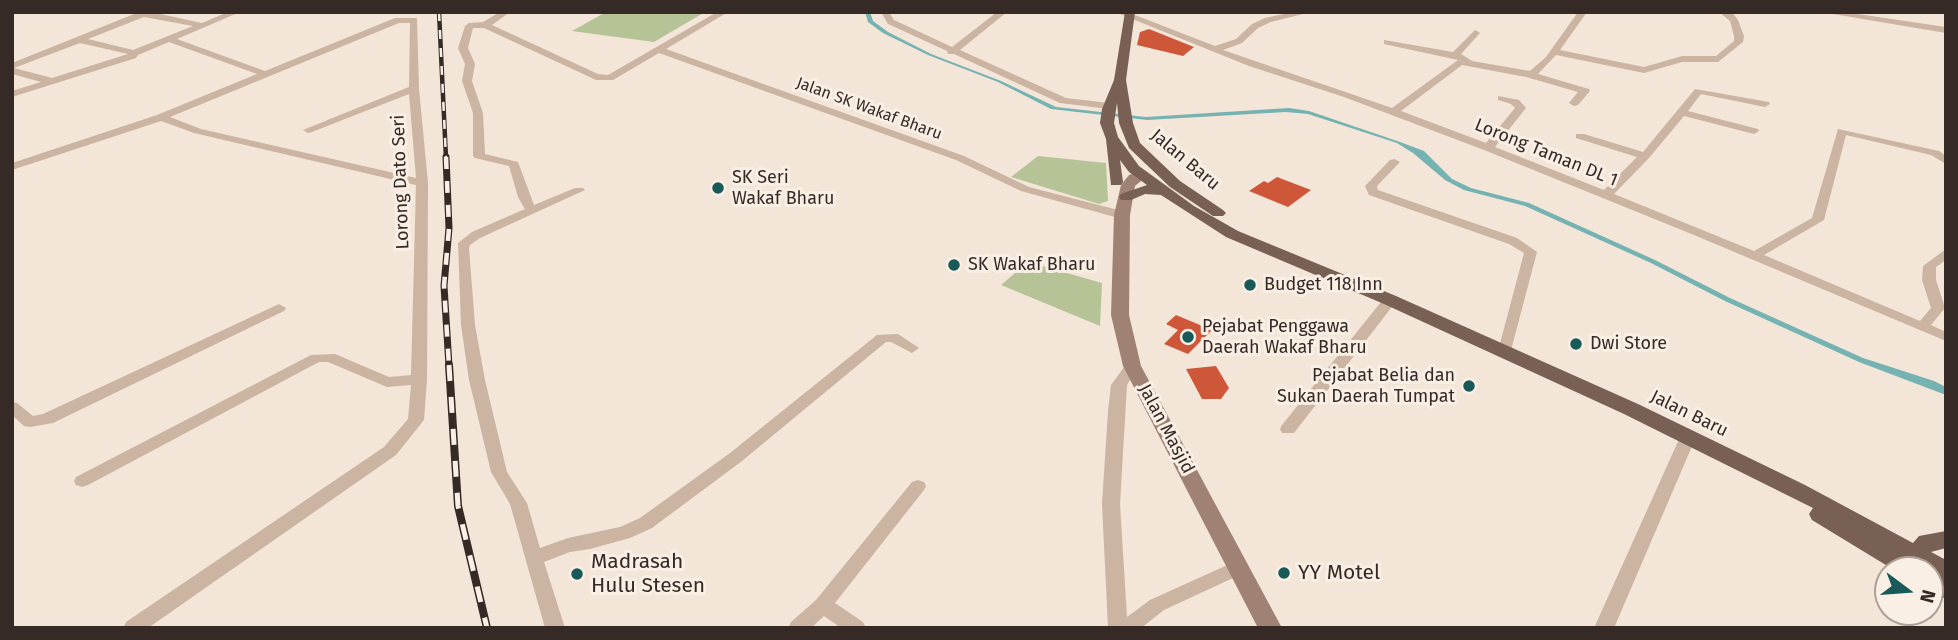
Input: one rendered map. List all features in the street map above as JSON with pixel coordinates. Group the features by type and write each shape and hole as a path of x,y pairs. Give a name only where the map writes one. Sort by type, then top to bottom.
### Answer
{"main road":[{"path":"1116,182 1107,123 1109,106 1120,80 1126,14"},
{"name":"Jalan Baru","path":"1120,80 1129,137 1140,167"},
{"name":"Jalan Baru","path":"1111,138 1140,167 1232,234 1390,300 1688,437 1734,460 1898,556"},
{"path":"1124,206 1143,189 1170,188"},
{"path":"1928,556 1927,542 1946,540"}],"street":[{"path":"12,94 127,59 134,53 236,12"},
{"path":"506,12 485,25 469,26 463,48 470,64 467,81 478,113 479,156 514,164 531,210"},
{"path":"485,25 596,77 610,78 724,12"},
{"path":"885,12 891,22 951,52 1064,101 1109,106"},
{"path":"951,52 1003,12"},
{"path":"1216,49 1239,41 1255,26 1268,20 1307,12"},
{"path":"1530,75 1554,52 1583,12"},
{"path":"1825,12 1946,30"},
{"path":"1911,12 1926,26"},
{"path":"12,68 145,13 202,25"},
{"path":"1554,52 1644,70 1682,59 1718,59 1738,42 1737,30 1726,13"},
{"name":"Lorong Taman DL 1","path":"1126,14 1252,64 1488,148 1946,337"},
{"name":"Lorong Dato Seri","path":"12,167 161,117 398,20 414,20 414,89 422,183 416,420 390,451 133,628"},
{"path":"1454,56 1475,33"},
{"path":"168,39 265,74"},
{"path":"79,40 134,53"},
{"path":"1387,42 1454,56 1466,62 1530,75 1585,91 1574,103"},
{"name":"Jalan SK Wakaf Bharu","path":"659,50 960,158 1026,189 1124,206"},
{"path":"1393,112 1457,63 1466,62"},
{"path":"12,68 53,82"},
{"path":"308,130 414,89"},
{"path":"1605,196 1644,156 1699,91 1765,104"},
{"path":"1488,148 1521,108 1502,98"},
{"path":"1681,112 1754,131"},
{"path":"161,117 198,131 422,183"},
{"path":"1754,256 1818,220 1842,131 1935,153 1946,161"},
{"path":"1580,136 1644,156"},
{"path":"1394,162 1371,186 1373,192 1513,241 1531,252 1504,351"},
{"path":"1124,206 1128,185 1140,167"},
{"path":"1116,182 1126,172 1140,167"},
{"name":"Jalan Masjid","path":"1116,182 1115,197 1124,206 1120,315 1132,366 1270,628"},
{"path":"555,628 518,503 499,472 492,446 468,325 463,248 464,243 476,235 579,190"},
{"path":"1922,327 1938,308 1929,280 1930,266 1946,253"},
{"path":"1288,429 1390,300"},
{"path":"12,407 30,422 47,419 279,308"},
{"path":"535,558 568,545 624,533 646,523 736,457 883,338 894,337 912,348"},
{"path":"82,481 316,358 330,357 387,382 419,379"},
{"path":"1118,628 1111,504 1119,385 1132,366"},
{"path":"1604,628 1688,437"},
{"path":"798,628 823,605 918,486"},
{"path":"1126,628 1157,606 1240,567"},
{"path":"823,605 856,628"}],"green space":[{"path":"606,12 705,12 654,42 572,31"},
{"path":"1038,156 1106,163 1108,201 1099,204 1011,177"},
{"path":"1028,262 1102,283 1100,326 1001,285"}],"water":[{"path":"865,12 870,12 873,21 888,32 931,54 1001,81 1056,107 1146,117 1289,108 1309,111 1400,142 1424,151 1452,179 1471,188 1529,203 1863,358 1934,381 1946,387 1946,395 1859,362 1525,206 1464,190 1445,180 1397,143 1308,114 1286,112 1147,120 1051,109 998,82 928,55 883,33 868,22"}],"building":[{"path":"1149,29 1194,47 1183,56 1137,45 1140,32"},
{"path":"1277,177 1311,190 1288,207 1249,191 1264,181 1268,183"},
{"name":"Pejabat Penggawa Daerah Wakaf Bharu","path":"1176,315 1212,330 1188,354 1164,344 1178,330 1166,324"},
{"path":"1216,366 1229,388 1221,399 1202,399 1186,369"}],"railway":[{"path":"439,12 446,158"},
{"path":"446,157 449,228 444,286 449,366"},
{"path":"449,365 458,506 487,628"}],"place":[{"name":"SK Seri Wakaf Bharu","path":"718,188"},
{"name":"SK Wakaf Bharu","path":"954,265"},
{"name":"Budget 118 Inn","path":"1250,285"},
{"name":"Pejabat Penggawa Daerah Wakaf Bharu","path":"1188,337"},
{"name":"Dwi Store","path":"1576,344"},
{"name":"Pejabat Belia dan Sukan Daerah Tumpat","path":"1469,386"},
{"name":"YY Motel","path":"1284,573"},
{"name":"Madrasah Hulu Stesen","path":"577,574"}]}
